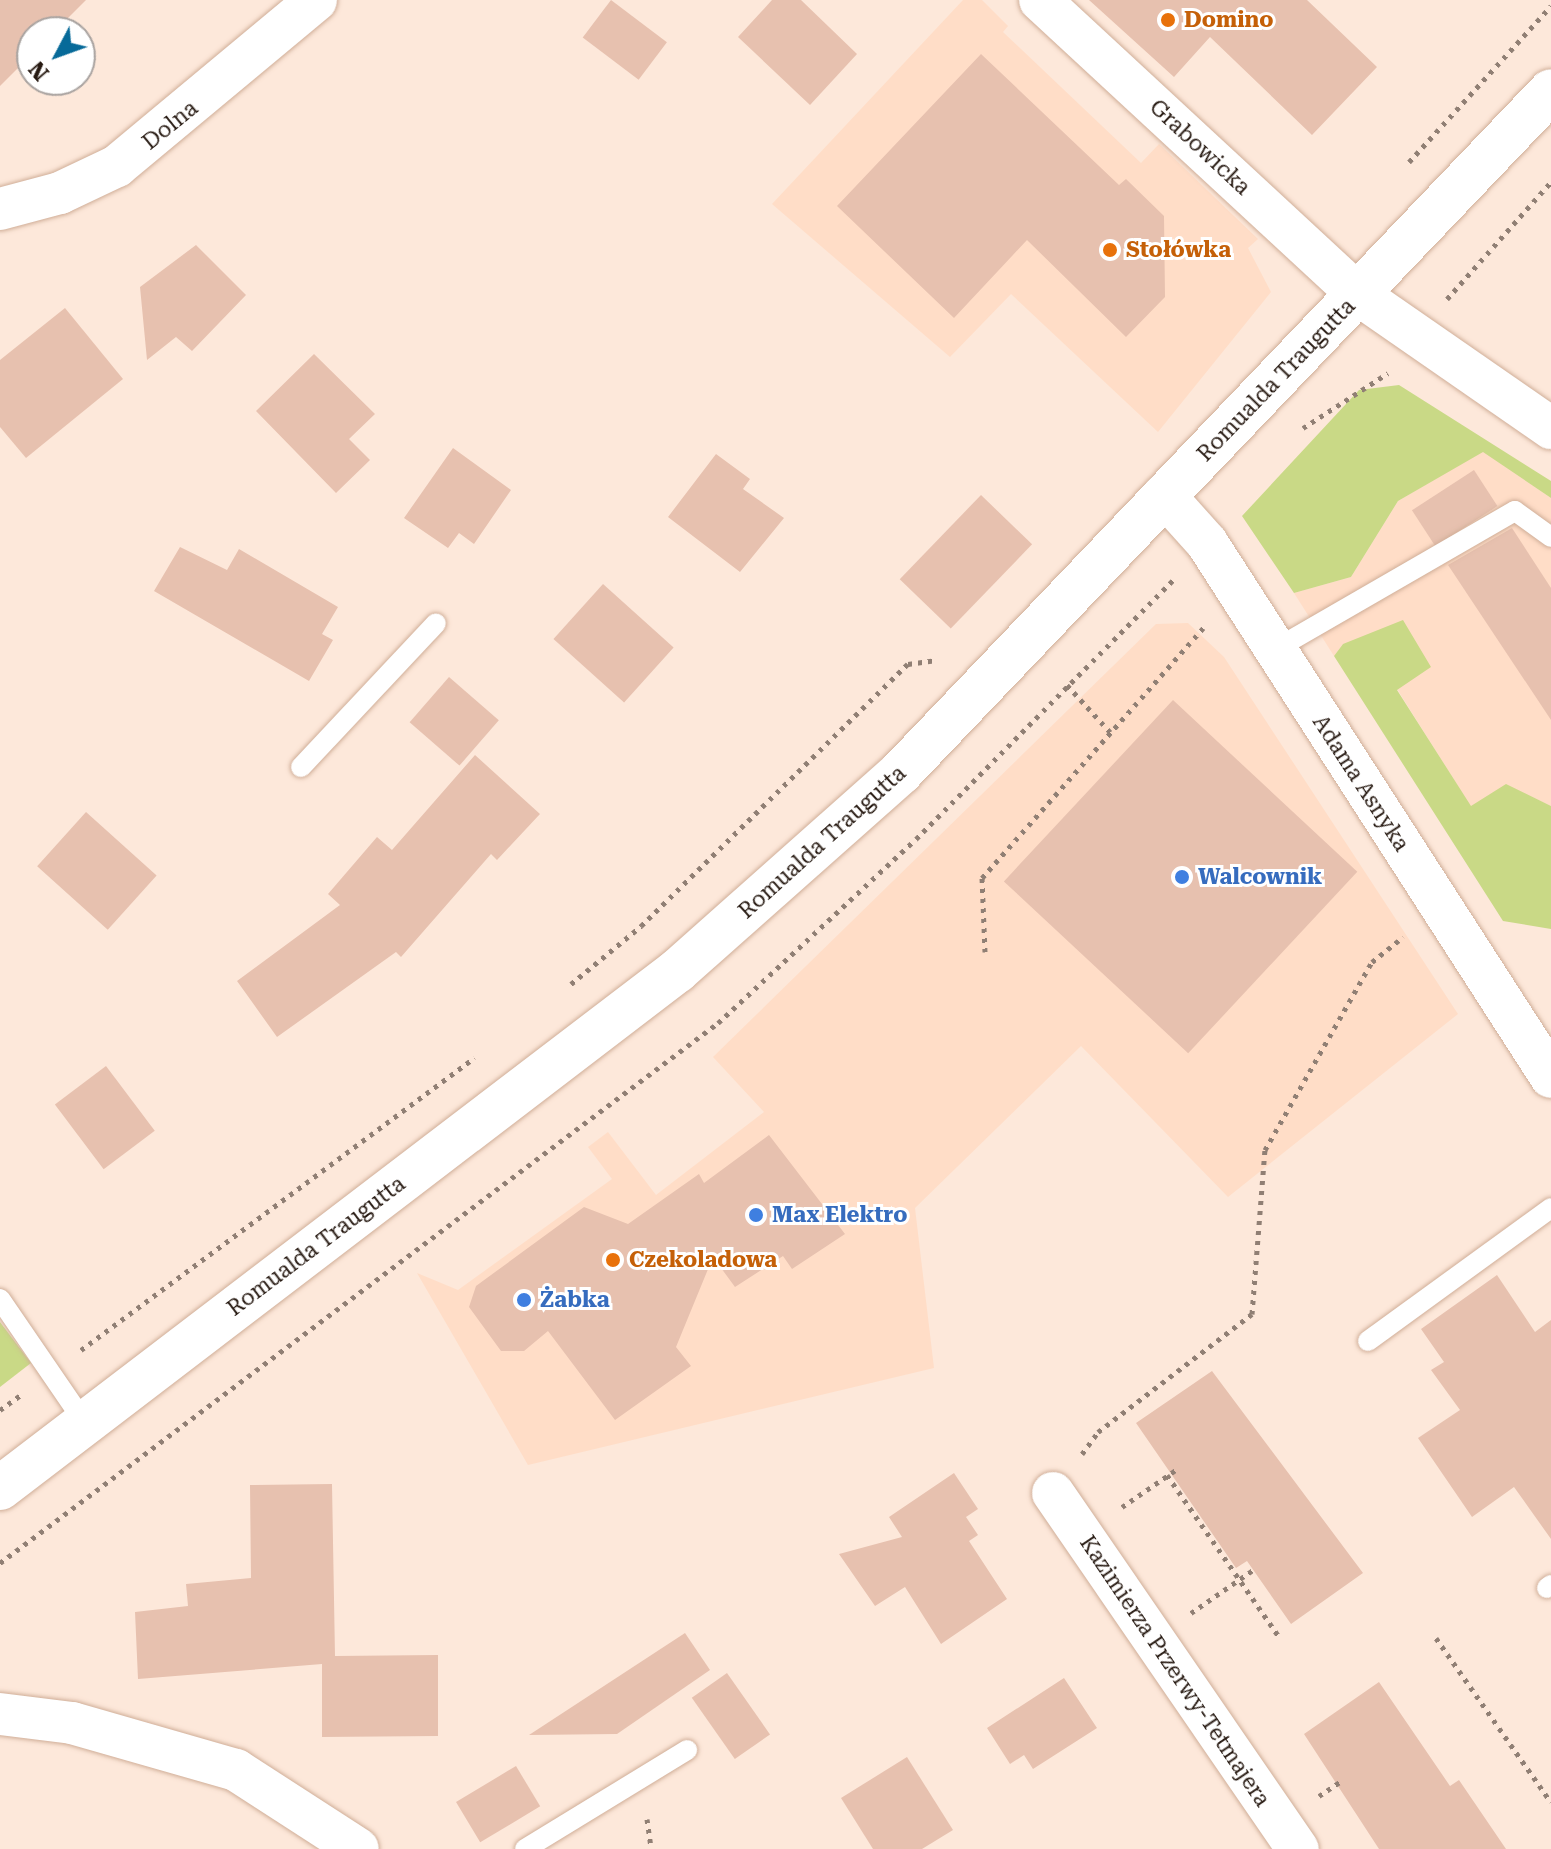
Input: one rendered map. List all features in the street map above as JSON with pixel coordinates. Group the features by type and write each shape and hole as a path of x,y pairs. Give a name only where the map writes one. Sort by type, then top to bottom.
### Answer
{"street":[{"name":"Dolna","path":"0,209 60,193 117,166 316,0"},
{"name":"Grabowicka","path":"1040,0 1359,295 1551,428"},
{"name":"Romualda Traugutta","path":"0,1488 677,971 901,772 1551,91"},
{"name":"Adama Asnyka","path":"1164,495 1207,543 1551,1077"},
{"name":"Kazimierza Przerwy-Tetmajera","path":"1053,1493 1298,1849"},
{"path":"0,1714 72,1723 236,1770 358,1849"}],"lane":[{"path":"1274,650 1515,511 1551,537"},
{"path":"301,767 436,623"},
{"path":"1368,1341 1551,1208"},
{"path":"0,1299 85,1423"},
{"path":"525,1849 687,1750"}],"path":[{"path":"1396,175 1551,6"},
{"path":"1445,305 1551,182"},
{"path":"1293,438 1356,388 1399,367"},
{"path":"0,1563 718,1023 1176,577 1187,581"},
{"path":"985,952 982,878 1215,616"},
{"path":"560,993 641,926 908,664 949,658"},
{"path":"1067,685 1110,732"},
{"path":"1053,1493 1098,1432 1252,1314 1265,1150 1372,962 1407,933"},
{"path":"0,1410 485,1050"},
{"path":"1082,1536 1177,1469"},
{"path":"1167,1475 1280,1638"},
{"path":"1153,1639 1253,1570"},
{"path":"1436,1638 1551,1802"}],"shaded area":[{"path":"963,0 982,0 1008,26 1003,32 1141,163 1159,144 1258,239 1248,248 1271,292 1158,432 1011,294 950,357 772,204"},
{"path":"1483,451 1551,498 1551,806 1506,785 1471,807 1397,689 1343,644 1334,656 1294,593 1351,577 1398,501"},
{"path":"1188,623 1224,657 1458,1014 1228,1197 1081,1046 915,1208 934,1368 528,1465 417,1273 458,1290 612,1179 588,1147 608,1132 656,1195 764,1112 713,1057 1156,624"}],"green space":[{"path":"1399,385 1551,481 1551,498 1483,452 1398,501 1351,577 1294,593 1242,516 1359,390"},
{"path":"1403,620 1431,667 1397,690 1471,806 1506,784 1551,806 1551,929 1503,921 1334,656 1343,644"},
{"path":"0,1322 31,1363 0,1387"}],"building":[{"path":"0,0 86,0 70,16 16,16 16,70 0,86"},
{"path":"611,0 667,42 639,80 583,38"},
{"path":"772,0 801,0 857,54 810,105 738,37"},
{"path":"1089,0 1307,0 1377,67 1312,135 1210,37 1174,77"},
{"path":"981,54 1119,185 1126,179 1164,216 1165,297 1126,337 1027,240 954,318 837,206"},
{"path":"196,245 246,295 192,351 176,337 147,360 140,287"},
{"path":"65,308 123,379 26,458 0,427 0,360"},
{"path":"314,354 375,414 349,439 370,460 336,493 256,411"},
{"path":"453,448 511,490 474,544 459,533 448,548 404,518"},
{"path":"716,454 750,479 743,489 784,518 740,572 668,517"},
{"path":"1474,470 1497,506 1435,546 1412,510"},
{"path":"981,495 1032,544 951,628 900,579"},
{"path":"1512,528 1551,588 1551,720 1448,565"},
{"path":"180,547 227,570 239,549 338,607 322,634 333,640 309,681 154,591"},
{"path":"603,584 674,648 624,703 553,639"},
{"path":"449,677 499,720 459,766 410,722"},
{"name":"Walcownik","path":"1173,700 1357,872 1188,1053 1004,881"},
{"path":"475,755 540,814 497,860 491,854 401,957 396,952 277,1037 237,981 340,905 328,894 377,837 392,850"},
{"path":"86,812 157,876 108,930 37,866"},
{"path":"106,1066 155,1131 104,1169 55,1105"},
{"path":"769,1135 845,1234 792,1269 783,1256 735,1287 713,1257 676,1347 691,1366 615,1420 548,1331 524,1351 501,1351 469,1307 476,1286 584,1207 628,1224 699,1174 704,1183"},
{"path":"1497,1275 1535,1332 1551,1320 1551,1539 1514,1487 1472,1517 1418,1438 1460,1410 1431,1370 1444,1362 1421,1329"},
{"path":"1212,1371 1363,1573 1291,1624 1247,1561 1236,1568 1136,1423"},
{"path":"954,1473 978,1509 966,1517 978,1535 969,1541 1007,1599 941,1644 905,1587 875,1606 839,1554 902,1537 889,1517"},
{"path":"332,1484 335,1656 438,1655 438,1736 322,1737 322,1664 138,1679 135,1612 188,1606 186,1584 251,1578 250,1485"},
{"path":"685,1633 710,1670 617,1734 529,1735"},
{"path":"727,1673 770,1734 735,1759 692,1698"},
{"path":"1064,1678 1097,1728 1033,1769 1024,1755 1010,1764 987,1728"},
{"path":"1379,1682 1450,1786 1459,1780 1506,1849 1379,1849 1304,1734"},
{"path":"907,1757 953,1830 922,1849 873,1849 841,1798"},
{"path":"516,1766 540,1806 480,1842 456,1802"}],"place":[{"name":"Domino","path":"1168,20"},
{"name":"Stołówka","path":"1110,250"},
{"name":"Walcownik","path":"1182,877"},
{"name":"Max Elektro","path":"756,1215"},
{"name":"Czekoladowa","path":"613,1260"},
{"name":"Żabka","path":"524,1300"}]}
